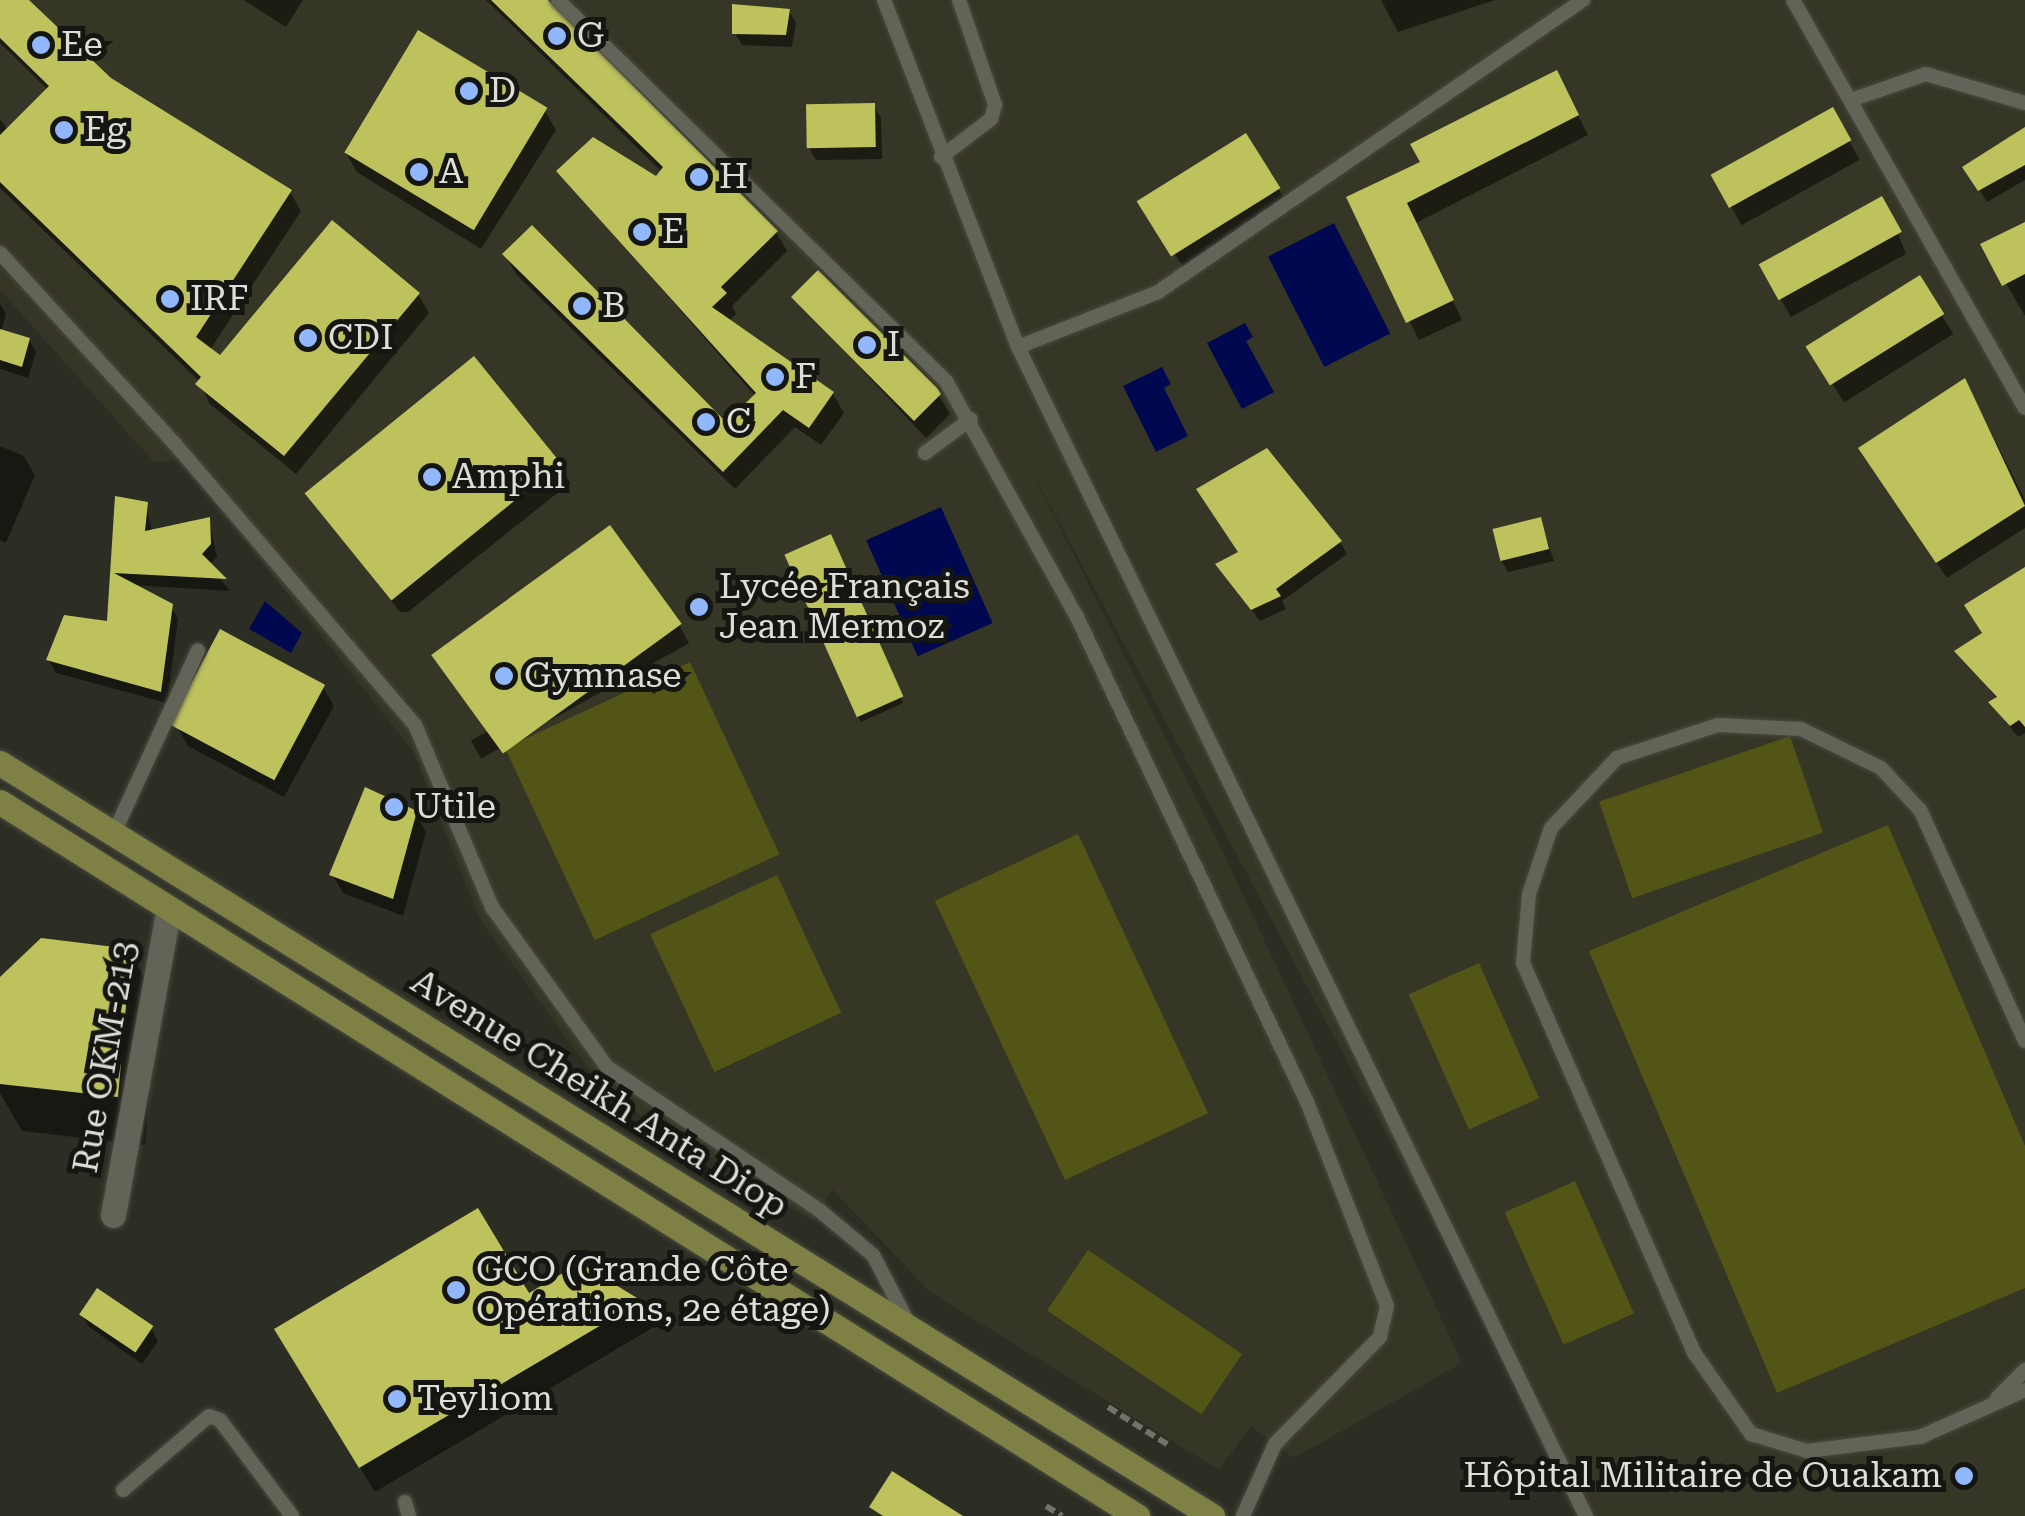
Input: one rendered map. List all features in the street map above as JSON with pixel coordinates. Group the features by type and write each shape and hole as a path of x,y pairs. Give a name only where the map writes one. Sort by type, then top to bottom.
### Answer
{"street":[{"name":"Avenue Cheikh Anta Diop","path":"0,763 1212,1516"},
{"name":"Avenue Cheikh Anta Diop","path":"0,802 1137,1516"},
{"name":"Rue OKM-213","path":"113,1215 168,911"}],"lane":[{"path":"558,0 946,381 1077,617 1307,1102 1387,1306 1380,1338 1276,1444 1243,1516"},
{"path":"884,0 940,157 1018,347 1586,1516"},
{"path":"940,157 992,120 995,104 959,0"},
{"path":"1018,347 1158,292 1583,0"},
{"path":"1793,0 2025,408"},
{"path":"1851,100 1926,74 2025,103"},
{"path":"0,253 175,444 414,726 492,906 607,1067 819,1210 873,1256 911,1331"},
{"path":"924,453 970,419"},
{"path":"114,833 198,650"},
{"path":"2025,1041 1920,810 1881,768 1801,729 1718,726 1617,758 1551,828 1529,894 1524,963 1695,1354 1750,1434 1807,1451 1920,1436 2025,1390"},
{"path":"1990,1406 2025,1370"},
{"path":"123,1490 209,1416 220,1420 292,1516"}],"path":[{"path":"1108,1408 1167,1444"},
{"path":"1046,1506 1062,1516"}],"shaded area":[{"path":"0,0 2025,0 2025,1516 1590,1516 1028,464 1225,856 1462,1363 1294,1458 1251,1426 1219,1470 930,1292 832,1189 814,1222 607,1094 479,918 413,751 180,459 154,462 0,290"},
{"path":"1334,223 1390,333 1324,367 1268,257"},
{"path":"1245,323 1253,337 1246,341 1274,392 1242,409 1207,343"},
{"path":"1162,367 1171,384 1164,388 1188,436 1156,452 1123,386"},
{"path":"941,507 993,623 918,656 866,540"},
{"path":"265,601 302,633 291,653 249,629"},
{"path":"690,662 780,854 595,940 505,748"},
{"path":"1790,736 1823,832 1632,898 1599,802"},
{"path":"1888,825 2025,1146 2025,1288 1777,1393 1589,951"},
{"path":"1078,834 1208,1113 1065,1180 935,901"},
{"path":"777,875 841,1013 714,1072 650,934"},
{"path":"1479,963 1539,1098 1469,1130 1409,994"},
{"path":"1575,1181 1634,1313 1564,1345 1505,1212"},
{"path":"1088,1250 1242,1354 1201,1415 1047,1311"}],"building":[{"path":"0,0 29,0 111,78 292,190 196,337 220,355 332,220 420,293 284,456 195,384 201,377 0,182 0,135 49,86 0,38"},
{"path":"491,0 548,0 778,231 721,287 727,293 712,307 834,392 809,428 783,410 723,472 502,254 532,225 726,422 756,393 556,171 593,137 656,176 663,167"},
{"path":"732,4 790,9 786,35 732,34"},
{"path":"418,30 547,108 474,230 344,153"},
{"path":"1557,70 1579,115 1407,203 1454,300 1406,323 1346,197 1420,162 1410,144"},
{"path":"875,103 876,147 807,148 806,104"},
{"path":"1833,107 1851,140 1729,208 1711,175"},
{"path":"2025,127 2025,165 1978,191 1962,167"},
{"path":"1246,133 1280,188 1171,256 1137,201"},
{"path":"1882,196 1902,232 1779,300 1759,264"},
{"path":"2025,222 2025,274 2002,286 1980,244"},
{"name":"I","path":"818,270 941,394 914,421 791,297"},
{"path":"1920,275 1944,314 1830,386 1806,347"},
{"path":"0,329 30,338 22,367 0,360"},
{"name":"Amphi","path":"474,356 561,463 391,600 305,493"},
{"path":"1965,378 2025,506 1936,563 1858,448"},
{"path":"1267,448 1342,541 1276,589 1281,596 1251,610 1215,564 1238,552 1196,489"},
{"path":"115,496 148,502 145,531 210,517 211,544 202,554 227,579 114,573 173,604 161,692 46,660 64,615 107,621"},
{"path":"1541,517 1549,549 1500,561 1492,529"},
{"name":"Gymnase","path":"610,525 682,624 503,754 431,655"},
{"path":"831,534 903,697 857,717 784,555"},
{"path":"2025,567 2025,727 2019,720 2010,726 1988,702 1997,697 1954,651 1982,633 1964,605"},
{"path":"220,629 325,685 274,780 169,724"},
{"path":"365,787 417,811 393,899 329,875"},
{"path":"41,938 131,949 118,1097 0,1084 0,977"},
{"name":"Teyliom","path":"478,1208 529,1293 580,1263 642,1301 359,1468 274,1329"},
{"path":"97,1288 153,1326 135,1353 79,1315"},
{"path":"892,1471 963,1516 883,1516 869,1507"}],"place":[{"name":"G","path":"557,36"},
{"name":"Ee","path":"41,45"},
{"name":"D","path":"469,91"},
{"name":"Eg","path":"64,130"},
{"name":"A","path":"419,172"},
{"name":"H","path":"699,177"},
{"name":"E","path":"642,232"},
{"name":"IRF","path":"170,299"},
{"name":"B","path":"582,306"},
{"name":"CDI","path":"308,338"},
{"name":"I","path":"867,345"},
{"name":"F","path":"775,377"},
{"name":"C","path":"706,422"},
{"name":"Amphi","path":"432,477"},
{"name":"Lycée Français Jean Mermoz","path":"699,607"},
{"name":"Gymnase","path":"504,676"},
{"name":"Utile","path":"394,807"},
{"name":"GCO (Grande Côte Opérations, 2e étage)","path":"456,1290"},
{"name":"Teyliom","path":"397,1399"},
{"name":"Hôpital Militaire de Ouakam","path":"1964,1476"}]}
